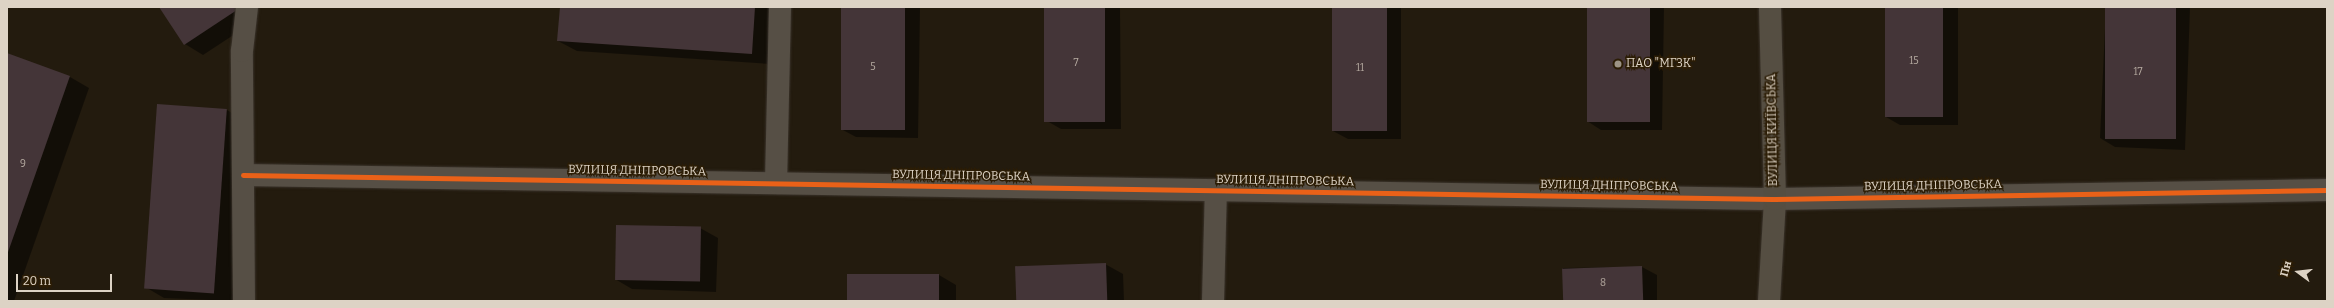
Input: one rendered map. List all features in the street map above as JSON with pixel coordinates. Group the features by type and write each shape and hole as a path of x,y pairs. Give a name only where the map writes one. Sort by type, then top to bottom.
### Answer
{"main road":[{"name":"ВУЛИЦЯ КИЇВСЬКА","path":"1769,301 1775,199 1770,7"}],"street":[{"path":"244,301 242,51 247,7"},
{"path":"776,183 780,7"},
{"name":"ВУЛИЦЯ ДНІПРОВСЬКА","path":"243,175 1775,199 2327,190"},
{"path":"1213,301 1216,190"}],"building":[{"path":"159,7 239,7 240,8 184,45"},
{"path":"560,7 755,7 752,54 557,41"},
{"path":"841,7 905,7 905,130 841,130"},
{"path":"1044,7 1105,7 1105,122 1044,122"},
{"path":"1332,7 1387,7 1387,131 1332,131"},
{"name":"ПАО \"МГЗК\"","path":"1587,7 1650,7 1650,122 1587,122"},
{"path":"1885,7 1943,7 1943,117 1885,117"},
{"path":"2105,7 2176,7 2176,139 2105,139"},
{"path":"7,53 70,76 7,255"},
{"path":"157,104 227,109 214,293 144,289"},
{"path":"616,225 701,226 700,281 615,280"},
{"path":"1106,263 1107,301 1016,301 1015,266"},
{"path":"1642,266 1643,301 1563,301 1562,269"},
{"path":"847,274 939,274 939,301 847,301"}],"cycle path":[{"path":"243,175 1775,199 2327,190"}],"place":[{"name":"ПАО \"МГЗК\"","path":"1618,64"}]}
